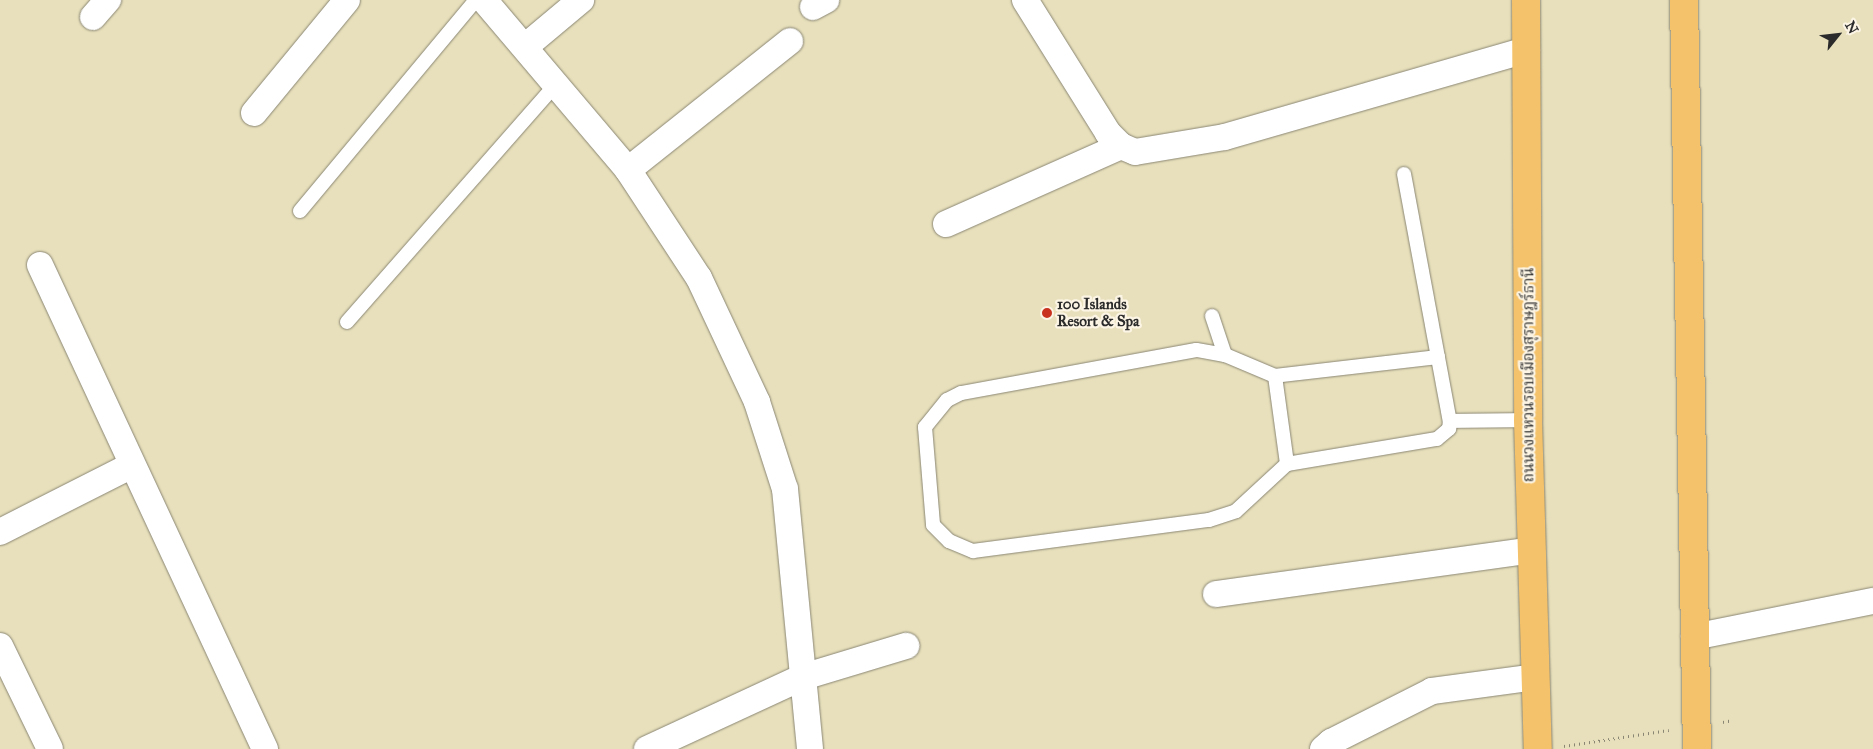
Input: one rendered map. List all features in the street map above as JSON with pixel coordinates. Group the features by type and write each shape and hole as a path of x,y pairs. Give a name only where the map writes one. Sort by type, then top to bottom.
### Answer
{"highway":[{"name":"ถนนวงแหวนรอบเมืองสุราษฎร์ธานี","path":"1526,0 1528,420 1535,677 1550,748"},
{"path":"1684,0 1696,737"}],"street":[{"path":"254,113 347,0"},
{"path":"484,0 526,46 628,170 699,278 757,402 785,489 810,749"},
{"path":"526,46 581,0"},
{"path":"1026,0 1108,133 1121,146 1135,152 1225,137 1527,50"},
{"path":"628,170 790,41"},
{"path":"946,224 1121,146"},
{"path":"40,265 266,749"},
{"path":"0,532 132,465"},
{"path":"1216,594 1532,550"},
{"path":"1694,637 1873,601"},
{"path":"0,646 50,749"},
{"path":"646,749 803,677 906,646"},
{"path":"1323,749 1330,742 1432,691 1535,677"}],"lane":[{"path":"300,211 476,0"},
{"path":"347,322 556,84"},
{"path":"1404,174 1450,421 1449,429 1437,439 1287,464 1236,510 1209,520 973,551 949,541 933,524 926,427 947,400 961,394 1182,351 1196,350 1225,355 1275,376 1438,357"},
{"path":"1212,316 1225,355"},
{"path":"1275,376 1287,464"},
{"path":"1450,421 1528,420"}],"path":[{"path":"1550,748 1696,737 1733,720"}],"place":[{"name":"100 Islands Resort & Spa","path":"1047,313"}]}
